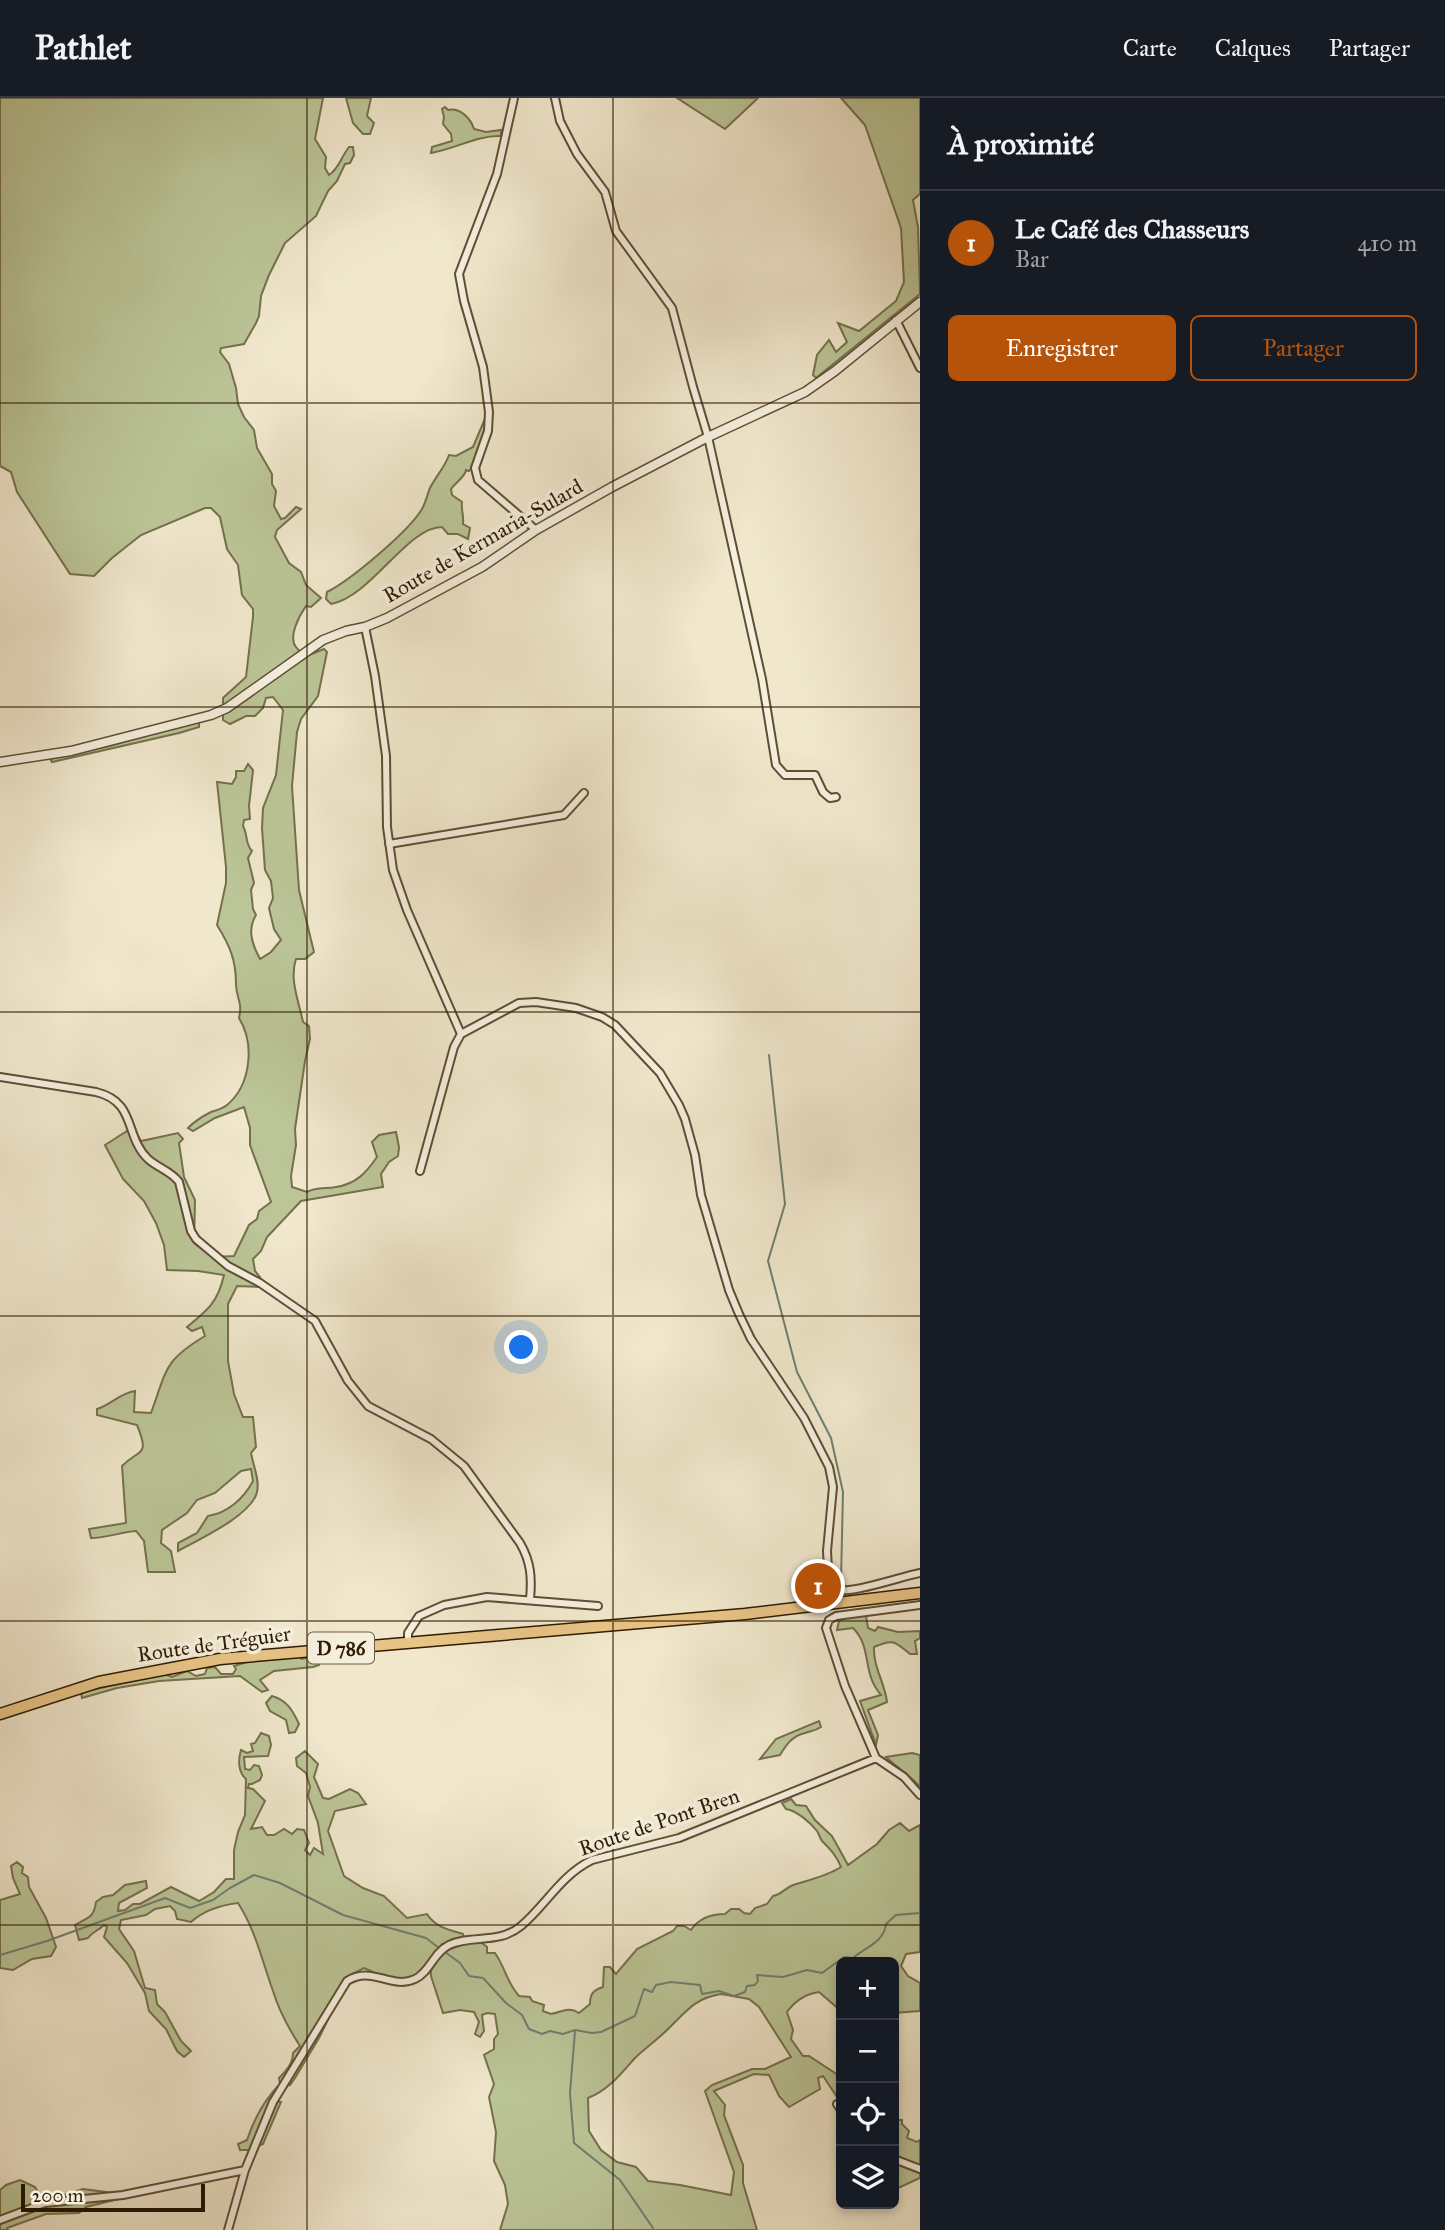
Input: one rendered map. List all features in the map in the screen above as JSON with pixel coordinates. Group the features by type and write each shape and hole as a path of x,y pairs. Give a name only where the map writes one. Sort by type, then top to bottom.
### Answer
{"main road":[{"name":"Route de Tréguier","path":"0,1714 99,1682 220,1659 689,1619 920,1593"}],"street":[{"path":"513,98 497,174 459,274 482,367 489,412 488,431 475,468 476,475 478,480 536,530"},
{"path":"555,98 560,121 571,143 605,192 616,231 672,308 709,437 762,679 776,765 785,775 815,775 823,792 830,798 836,797"},
{"name":"Route de Kermaria-Sulard","path":"0,762 71,751 211,715 235,704 323,640 387,618 482,567 536,530 612,487 811,388 920,302"},
{"path":"896,320 920,368"},
{"path":"365,627 386,756 389,844 400,892 461,1034"},
{"path":"389,844 564,815 584,793"},
{"path":"420,1171 454,1047 461,1034 507,1008 519,1003 536,1002 576,1008 602,1017 615,1025 655,1066 670,1088 685,1119 695,1155 701,1195 729,1290 739,1314 751,1339 804,1418 829,1467 833,1487 827,1551 829,1586 837,1591 851,1590 920,1573"},
{"path":"0,1077 106,1094 119,1102 145,1155 175,1176 179,1182 191,1231 196,1239 228,1266 260,1283 315,1321 348,1381 368,1406 431,1439 464,1466 528,1556 530,1599"},
{"path":"408,1643 408,1633 419,1616 433,1609 487,1597 598,1606"},
{"path":"920,1605 846,1614 832,1618 827,1624 827,1635 845,1686 876,1758 904,1777 920,1795"},
{"name":"Route de Pont Bren","path":"228,2230 245,2170 273,2102 347,1981 365,1974 396,1982 411,1981 426,1971 440,1952 449,1945 500,1937 521,1926 579,1866 592,1860 691,1834 876,1758"},
{"path":"899,2161 920,2169"},
{"path":"0,2220 45,2203 123,2195 245,2170"}],"green space":[{"path":"0,98 323,98 315,139 326,157 325,168 329,175 349,147 353,147 354,155 328,191 316,216 285,243 261,296 259,316 244,344 221,348 220,352 229,364 238,404 254,430 257,448 272,474 272,484 276,491 274,506 281,519 296,507 301,509 277,530 275,537 289,563 301,572 306,585 321,598 303,610 295,626 294,643 306,656 324,649 327,652 318,696 301,719 297,732 292,786 299,890 314,952 305,959 296,959 294,967 295,990 303,1022 309,1026 310,1039 295,1129 292,1187 307,1192 343,1186 355,1180 377,1157 372,1142 379,1135 396,1132 398,1156 389,1162 381,1174 383,1187 301,1201 267,1237 261,1251 253,1259 255,1271 260,1277 260,1287 237,1286 228,1304 228,1361 234,1394 243,1417 253,1417 256,1447 251,1453 257,1478 257,1492 253,1501 235,1518 178,1551 178,1543 197,1533 208,1516 229,1508 245,1493 253,1481 251,1469 241,1471 215,1493 197,1500 187,1513 162,1530 161,1543 171,1551 175,1572 148,1572 144,1541 136,1531 91,1538 89,1529 126,1523 122,1466 143,1447 137,1425 97,1415 97,1409 135,1391 134,1412 151,1413 168,1368 181,1353 205,1336 202,1327 192,1331 187,1327 211,1305 219,1292 224,1275 167,1270 164,1245 156,1223 144,1201 123,1179 105,1145 127,1131 136,1132 141,1141 178,1133 183,1139 179,1143 184,1177 195,1200 194,1243 212,1254 234,1256 249,1225 257,1219 259,1211 271,1202 250,1145 250,1128 244,1107 215,1118 193,1131 188,1128 235,1097 246,1076 248,1064 249,1052 239,1018 233,960 217,925 226,883 226,867 217,782 232,784 236,771 244,771 248,764 253,770 250,819 244,820 243,826 252,851 248,858 254,883 251,890 256,915 251,932 260,959 271,952 281,940 274,929 269,908 273,898 271,881 265,870 262,828 263,808 276,775 283,710 273,697 266,698 263,708 255,716 246,716 230,724 223,720 223,698 246,677 253,609 242,595 238,565 227,549 220,517 211,508 205,508 141,535 94,576 70,574 17,492 11,472 0,466"},
{"path":"346,98 371,98 367,116 374,123 370,134 363,134 353,123"},
{"path":"677,98 758,98 725,129"},
{"path":"841,98 920,98 920,194 913,200 918,227 920,294 816,378 813,375 817,355 829,340 836,352 847,342 838,323 859,331 896,301 904,282 901,228 865,125"},
{"path":"445,107 464,115 474,129 486,132 501,130 501,136 483,138 431,153 432,147 452,141 451,134 443,124 442,109"},
{"path":"484,421 484,440 476,461 451,489 452,495 462,502 463,524 470,528 468,539 458,534 448,534 442,527 429,530 402,549 361,589 331,604 326,599 327,592 364,566 405,530 422,509 430,488 449,455 456,456 473,447"},
{"path":"199,721 199,727 179,733 52,762 50,759 109,746"},
{"path":"852,1615 866,1616 868,1628 875,1631 878,1627 898,1632 920,1631 920,1638 915,1641 917,1654 910,1654 894,1643 874,1647 875,1661 887,1702 868,1710 878,1735 876,1745 860,1701 881,1695 871,1678 859,1636 853,1628 837,1630 839,1621"},
{"path":"317,1656 319,1665 274,1671 260,1680 268,1690 262,1692 240,1676 159,1681 117,1688 82,1698 81,1693 159,1675 172,1677 187,1671 196,1676 205,1674 207,1668 215,1667 221,1674 233,1674 236,1669 234,1666 250,1661"},
{"path":"272,1696 282,1700 292,1710 299,1724 295,1732 289,1733 286,1720 270,1711 266,1703"},
{"path":"819,1721 821,1727 800,1734 787,1744 780,1755 760,1759 776,1739"},
{"path":"261,1733 269,1736 271,1745 268,1756 244,1757 245,1769 259,1766 262,1775 260,1780 249,1784 248,1788 253,1789 265,1801 251,1829 262,1827 267,1835 274,1835 284,1829 292,1834 297,1829 304,1830 309,1843 305,1850 310,1855 314,1848 323,1854 318,1823 308,1796 310,1787 306,1773 297,1766 296,1758 305,1751 318,1764 314,1777 323,1798 329,1799 350,1789 358,1793 366,1804 335,1811 328,1831 344,1876 363,1888 384,1896 407,1918 427,1914 438,1925 463,1934 464,1938 442,1944 416,1976 393,1978 364,1968 350,1975 351,1982 335,2005 319,2038 295,2078 290,2085 285,2086 280,2084 279,2078 300,2046 278,2006 254,1935 238,1903 213,1909 191,1922 177,1919 170,1906 121,1920 119,1929 134,1951 145,1988 155,1990 157,2004 165,2012 181,2041 191,2051 184,2057 177,2051 166,2029 149,2011 145,1993 127,1963 104,1937 107,1927 104,1925 88,1938 79,1940 75,1925 92,1914 96,1902 113,1895 125,1885 146,1881 147,1888 119,1903 118,1911 133,1904 140,1904 171,1887 199,1901 214,1892 226,1879 234,1879 234,1850 245,1815 246,1779 240,1769 240,1754 241,1750 247,1753 253,1751 251,1744 255,1743"},
{"path":"912,1753 920,1755 920,1787 886,1757"},
{"path":"791,1799 796,1805 806,1806 815,1820 832,1836 848,1865 900,1823 909,1831 920,1825 920,1952 906,1954 901,1966 908,1976 920,1983 920,2011 899,2013 899,1957 836,1957 836,2007 819,1992 801,1999 787,2012 793,2030 791,2039 803,2056 809,2056 836,2074 836,2096 823,2076 818,2078 820,2089 789,2107 779,2096 769,2075 754,2074 714,2091 725,2105 724,2115 743,2165 743,2183 757,2230 500,2230 508,2204 505,2185 494,2161 496,2132 489,2097 494,2084 484,2055 494,2049 494,2039 498,2034 495,2014 482,2015 484,2031 480,2037 475,2034 479,2022 474,2012 460,2010 443,2013 431,1976 435,1960 457,1946 482,1943 487,1947 487,1953 495,1953 519,1996 530,1997 532,2001 544,2005 543,2011 551,2014 569,2010 579,2013 590,2004 593,1993 603,1987 604,1967 610,1967 616,1974 637,1949 673,1931 677,1926 691,1930 702,1920 725,1914 731,1909 750,1914 790,1886 841,1867 818,1832 799,1814 786,1809 782,1803","holes":["721,1994 749,1999 759,2007 791,2057 765,2069 752,2069 712,2085 705,2091 734,2172 731,2195 648,2181 636,2167 617,2162 601,2150 589,2131 588,2098 613,2082 685,2012 704,1999"]},
{"path":"17,1862 23,1867 22,1873 28,1877 29,1887 46,1918 56,1947 51,1956 32,1959 13,1970 0,1968 0,1900 20,1894 11,1866"},
{"path":"280,2084 272,2100 281,2102 263,2144 249,2150 240,2150 238,2144 247,2140 260,2110"},
{"path":"899,2120 902,2120 902,2124 909,2131 907,2138 917,2142 920,2140 920,2178 899,2188"},
{"path":"20,2180 35,2187 40,2196 58,2197 83,2189 114,2193 118,2199 86,2207 79,2213 46,2214 7,2228 8,2230 0,2230 0,2190"}],"waterway":[{"path":"769,1055 785,1204 768,1261 797,1372 831,1438 843,1492 841,1580 845,1586"},
{"path":"0,1955 47,1941 165,1898 190,1908 213,1900 254,1875 280,1883 343,1915 426,1938 439,1948"},
{"path":"445,1952 460,1963 469,1976 483,1978 506,2003 522,2015 529,2029 542,2034 550,2031 563,2034 575,2030 592,2033 601,2032 635,2016 644,1989 652,1992 656,1985 671,1982 700,1985 702,1994 719,1991 734,1996 745,1992 747,1986 755,1985 758,1981 757,1975 783,1977 807,1970 822,1973 844,1957 853,1958 874,1944 882,1935 886,1924 896,1915 920,1913"},
{"path":"575,2031 570,2093 574,2143 620,2180 653,2228"}],"place":[{"name":"Le Café des Chasseurs","path":"818,1586"}]}
